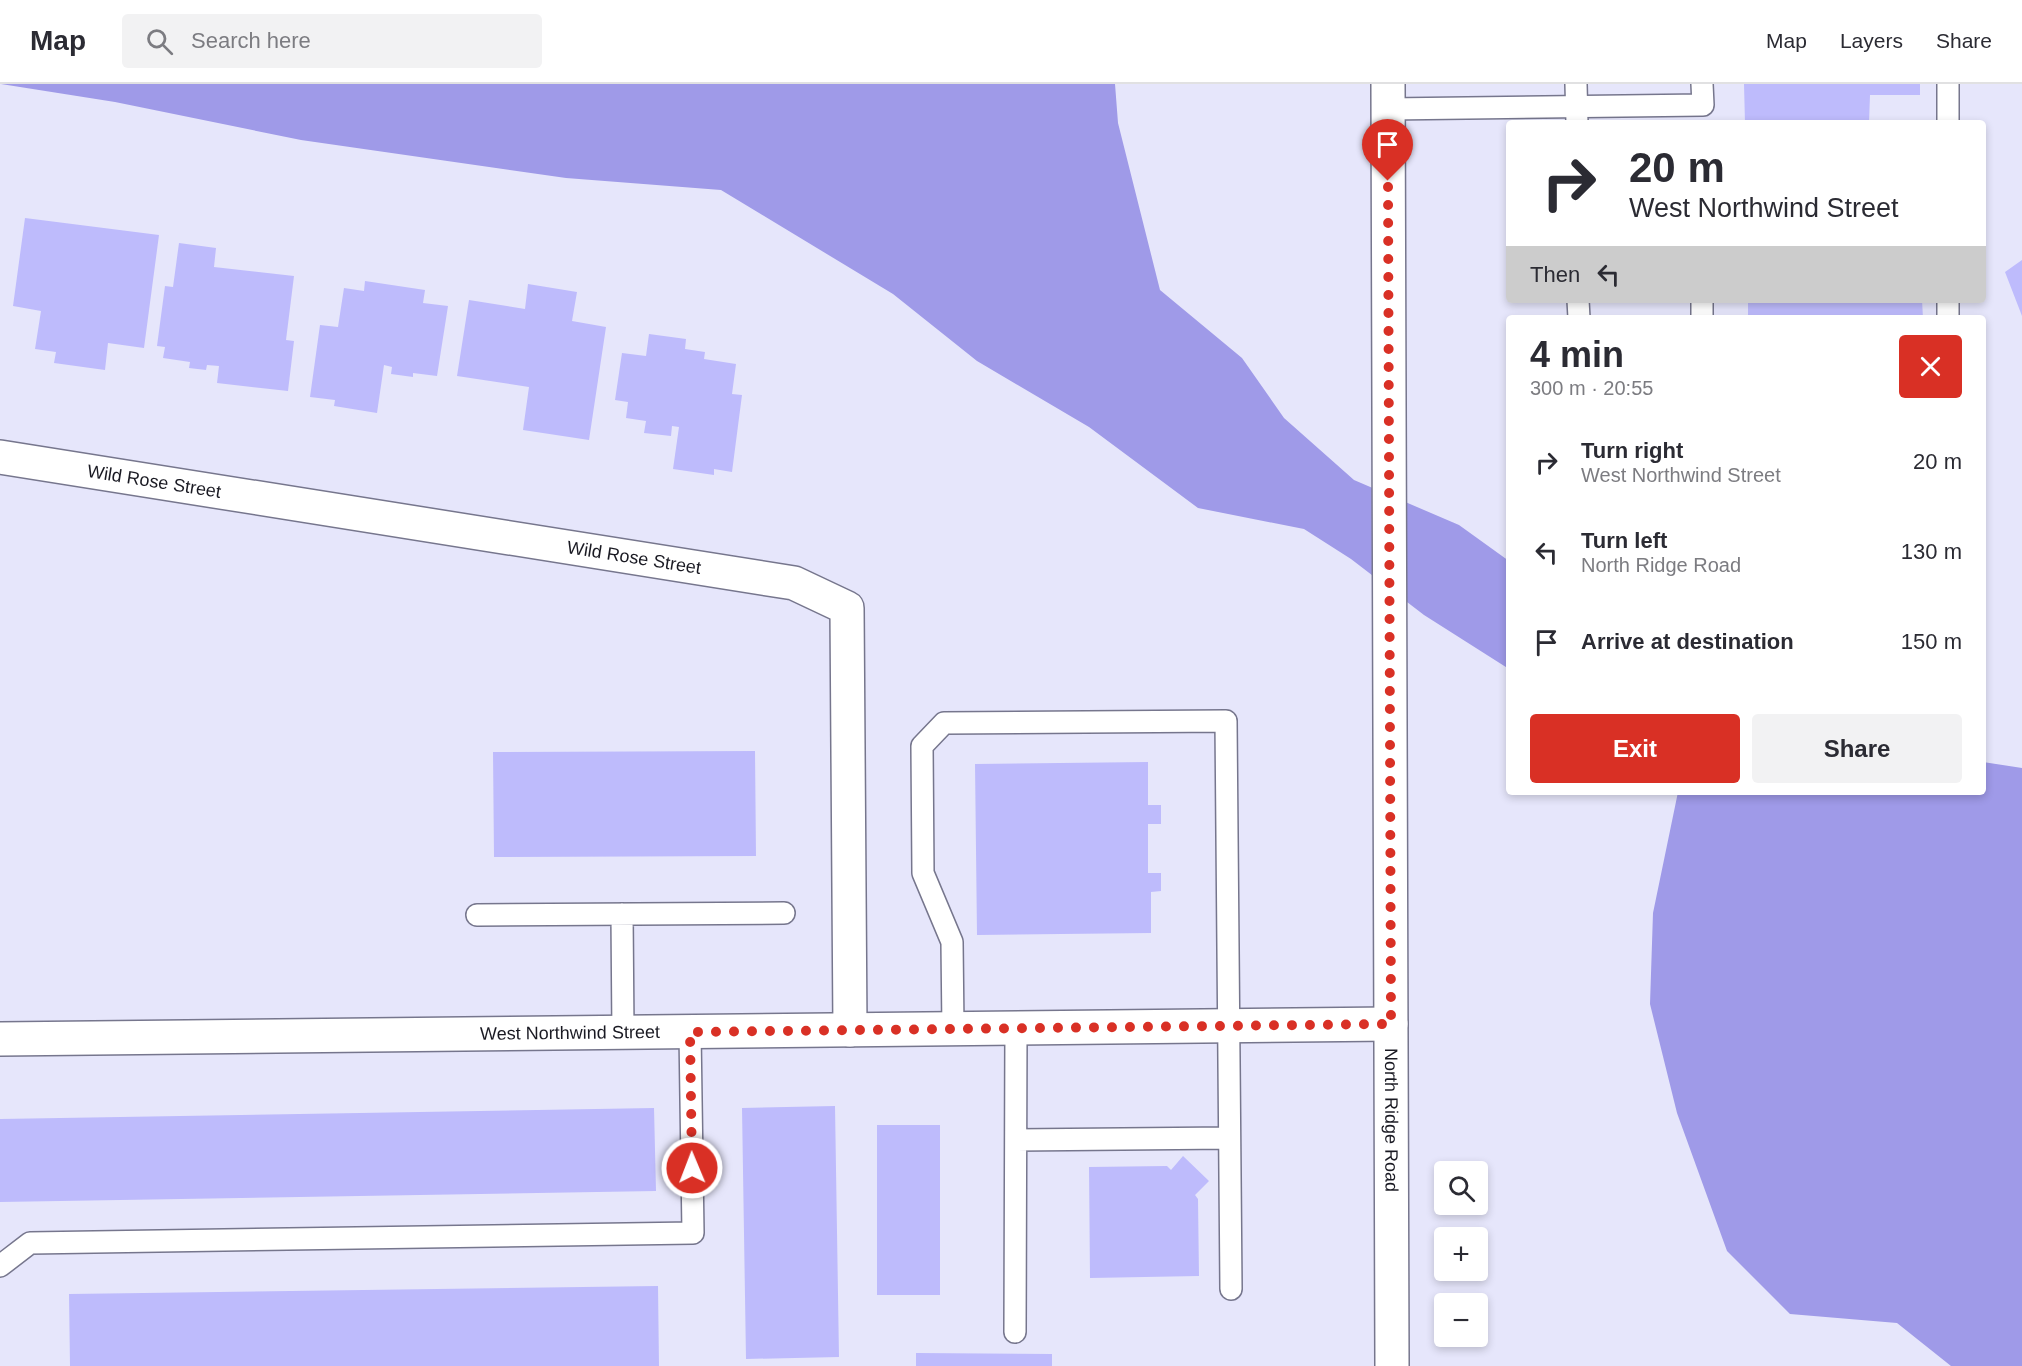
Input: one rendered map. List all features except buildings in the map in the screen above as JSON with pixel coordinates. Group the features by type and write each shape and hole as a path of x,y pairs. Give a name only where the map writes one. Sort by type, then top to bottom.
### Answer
{"street":[{"name":"North Ridge Road","path":"1388,96 1392,1366"},
{"name":"Wild Rose Street","path":"0,457 794,583 847,608 850,1030"},
{"name":"West Northwind Street","path":"0,1040 1391,1024"}],"lane":[{"path":"1576,84 1576,115"},
{"path":"1388,96 1576,115 1702,114 1702,84"},
{"path":"1948,84 1948,120"},
{"path":"953,1029 952,942 923,873 922,746 945,723 1226,721 1231,1289"},
{"path":"477,915 784,913"},
{"path":"622,914 623,1033"},
{"path":"1015,1332 1016,1028"},
{"path":"0,1266 30,1243 693,1233 690,1032"},
{"path":"1016,1140 1230,1138"}],"shaded area":[{"path":"1,84 1115,84 1118,123 1160,290 1242,358 1284,418 1354,480 1459,525 1506,559 1506,667 1424,615 1351,559 1304,529 1198,508 1089,427 977,361 893,294 721,190 566,178 301,140 115,102"},
{"path":"1986,762 2022,768 2022,1366 1951,1366 1897,1323 1790,1314 1727,1251 1677,1113 1650,1004 1653,913 1677,795 1986,795"}],"route":[{"path":"692,1168 690,1032 1391,1024 1388,181"}]}
